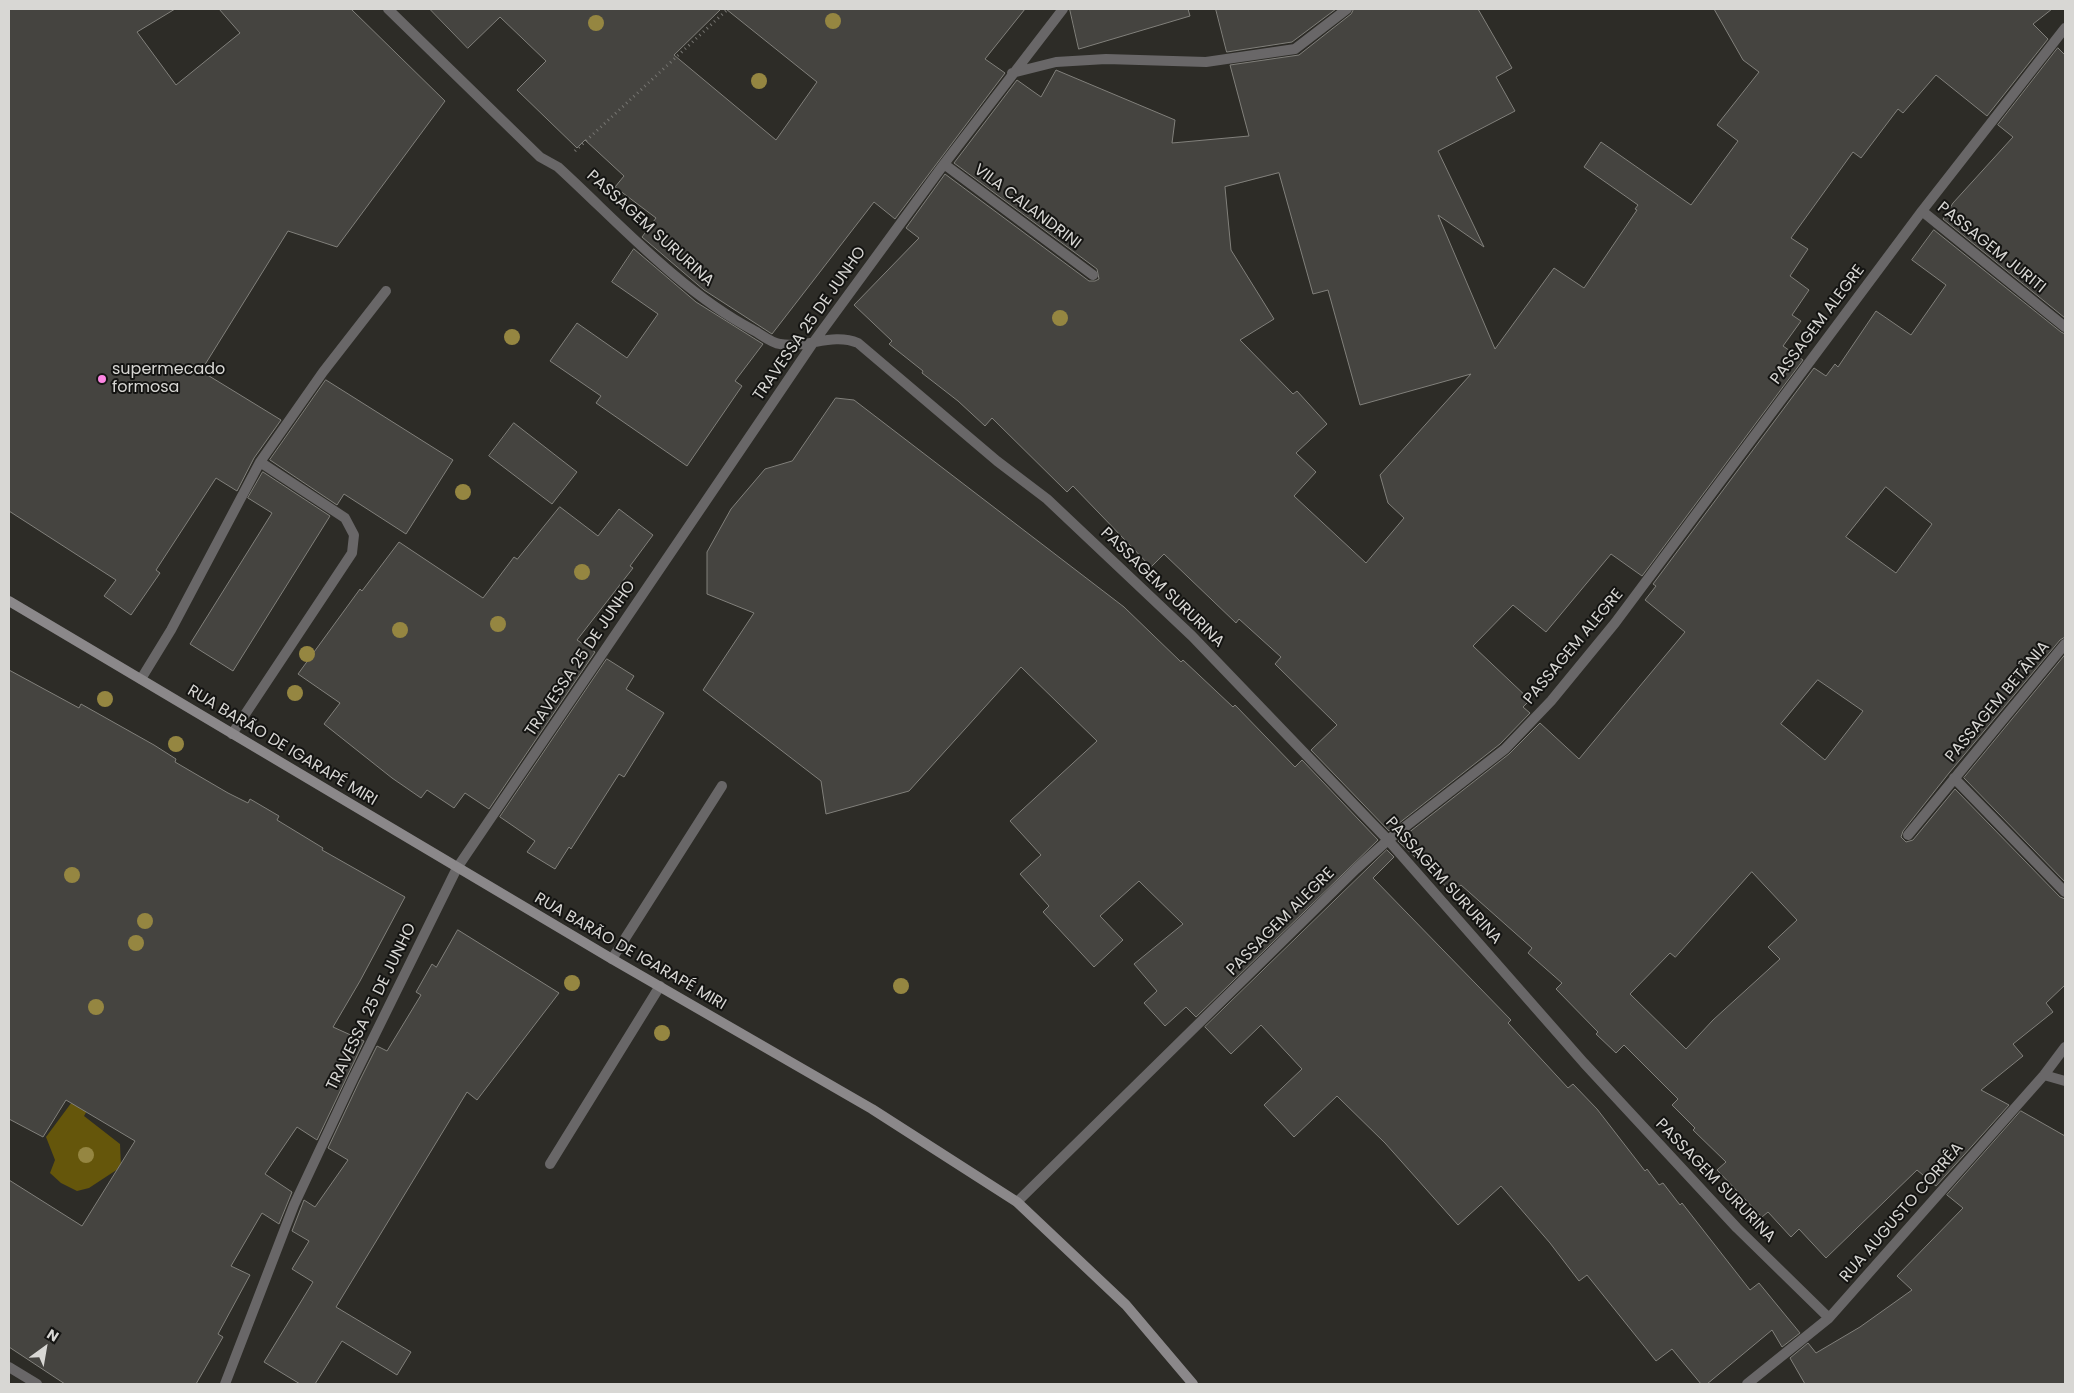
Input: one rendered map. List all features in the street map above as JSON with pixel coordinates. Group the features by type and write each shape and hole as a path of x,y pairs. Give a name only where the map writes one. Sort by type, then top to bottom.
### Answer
{"main road":[{"name":"RUA BARÃO DE IGARAPÉ MIRI","path":"9,601 457,868 872,1109 1017,1202 1126,1305 1193,1384"}],"street":[{"name":"PASSAGEM SURURINA","path":"388,9 540,157 558,167 691,290 740,324 779,344 813,343 834,338 848,339 858,343 997,461 1047,499 1192,636 1388,840 1584,1063 1737,1228 1829,1318"},
{"name":"TRAVESSA 25 DE JUNHO","path":"225,1384 294,1204 457,868 813,343 1012,73 1063,9"},
{"path":"1012,73 1056,62 1106,59 1206,62 1295,49 1347,9"},
{"name":"PASSAGEM ALEGRE","path":"1017,1202 1388,840 1505,749 1551,700 1615,623 1922,211 2065,28"},
{"name":"VILA CALANDRINI","path":"944,164 1093,275"},
{"name":"PASSAGEM JURITI","path":"1922,211 2065,327"},
{"path":"141,679 171,630 260,462 323,372 386,291"},
{"path":"232,734 352,553 354,535 346,518 260,462"},
{"name":"PASSAGEM BETÂNIA","path":"1908,835 2065,644"},
{"name":"PASSAGEM BETÂNIA","path":"1954,778 2065,892"},
{"path":"612,959 722,786"},
{"path":"550,1164 660,986"},
{"name":"RUA AUGUSTO CORRÊA","path":"1747,1384 1829,1318 2044,1075 2065,1047"},
{"path":"2044,1075 2065,1081"},
{"path":"9,1367 37,1384"}],"path":[{"path":"558,167 728,9"}],"shaded area":[{"path":"86,1083 100,1088 84,1116 120,1144 121,1167 89,1188 77,1191 61,1183 50,1173 55,1160 46,1137"}],"building":[{"name":"supermecado formosa","path":"9,9 175,9 137,32 176,85 240,33 219,9 351,9 445,101 337,247 288,231 201,371 281,420 254,458 237,491 216,478 156,570 160,573 131,615 104,596 116,580 9,511"},
{"path":"430,9 721,9 674,55 776,140 817,82 726,9 1025,9 985,59 1005,73 895,219 874,202 772,334 704,290 642,237 656,218 615,187 624,176 585,140 577,148 517,90 546,61 500,17 468,48"},
{"path":"1070,9 1188,9 1190,16 1079,49"},
{"path":"1216,9 1336,9 1292,42 1227,52"},
{"path":"1354,9 1478,9 1512,68 1496,77 1515,111 1438,151 1484,247 1438,215 1495,349 1554,268 1584,288 1637,210 1635,209 1638,205 1584,167 1601,142 1691,205 1738,141 1717,125 1759,72 1743,60 1714,9 2052,9 2033,24 2048,39 1987,116 1936,75 1903,113 1898,109 1861,158 1853,152 1791,238 1808,249 1790,276 1809,290 1792,315 1801,321 1783,346 1803,360 1642,576 1611,554 1546,632 1513,605 1473,646 1530,700 1523,707 1530,713 1500,744 1389,831 1311,750 1337,725 1275,664 1281,657 1239,619 1236,623 1164,554 1151,567 1073,486 1067,492 992,418 985,426 958,401 922,373 923,371 889,344 892,341 854,305 919,238 906,228 945,174 1089,281 1099,279 1097,269 954,163 1017,80 1041,97 1056,70 1175,120 1172,143 1249,136 1230,65 1299,55 1351,14","holes":["1279,173 1313,294 1328,290 1360,405 1471,374 1380,475 1388,503 1404,518 1366,563 1294,496 1316,472 1296,453 1327,424 1297,391 1293,394 1240,340 1274,319 1231,250 1225,187"]},
{"path":"2058,48 2065,55 2065,318 1943,219 1953,203 2013,137 1998,125"},
{"path":"1934,230 2065,334 2065,637 2060,640 1949,773 1903,831 1901,837 1906,842 1913,840 1955,789 2060,897 2065,899 2065,985 2046,1003 2053,1012 2013,1044 2023,1056 1981,1090 2009,1105 1936,1186 1917,1170 1826,1258 1799,1229 1791,1237 1768,1212 1762,1217 1717,1170 1726,1162 1693,1130 1695,1128 1672,1105 1678,1099 1624,1045 1616,1053 1596,1034 1598,1032 1556,989 1562,983 1528,953 1532,948 1461,885 1452,892 1398,841 1509,754 1540,723 1579,759 1685,632 1645,600 1656,586 1653,584 1814,368 1826,376 1835,364 1838,367 1876,311 1911,335 1946,285 1912,260","holes":["1886,487 1932,524 1896,573 1846,537","1818,680 1863,711 1825,760 1781,724","1752,872 1797,920 1768,947 1780,959 1713,1020 1686,1049 1630,994 1670,953 1675,957"]},
{"path":"634,249 696,302 763,344 735,381 742,386 687,466 596,403 601,396 550,361 577,323 627,358 658,314 612,282"},
{"path":"326,380 453,460 406,534 344,494 337,505 270,460"},
{"path":"836,398 854,400 1124,607 1181,662 1183,660 1233,707 1235,705 1295,767 1302,760 1378,840 1196,1017 1186,1007 1165,1026 1144,1003 1157,991 1134,964 1183,924 1139,881 1100,916 1123,940 1094,967 1043,912 1049,906 1020,874 1041,855 1010,821 1097,741 1021,667 909,791 826,814 821,781 703,690 754,613 707,594 707,552 731,509 765,469 792,461"},
{"path":"514,423 577,472 552,504 489,456"},
{"path":"263,472 330,516 233,671 190,644 272,513 248,498"},
{"path":"560,507 598,536 619,509 653,535 630,566 633,568 577,640 595,652 489,809 465,793 454,808 427,790 421,798 392,778 324,724 340,703 298,674 360,589 362,591 399,542 483,598 514,557 517,559"},
{"path":"2065,655 2065,882 1964,778"},
{"path":"607,659 634,676 626,689 664,713 624,777 619,774 571,849 569,847 555,869 527,852 535,841 500,817"},
{"path":"9,670 79,708 81,704 154,745 176,759 175,762 228,793 248,803 250,799 279,816 277,820 323,848 322,850 405,897 333,1027 364,1041 317,1140 297,1127 265,1174 292,1192 279,1224 262,1213 231,1266 250,1275 218,1334 223,1337 196,1384 65,1384 9,1347 9,1180 82,1226 135,1141 66,1100 43,1137 9,1119"},
{"path":"1387,850 1394,857 1373,878 1511,1020 1508,1023 1568,1088 1573,1084 1597,1109 1645,1171 1647,1169 1659,1185 1663,1183 1680,1205 1682,1203 1750,1290 1759,1283 1800,1333 1782,1347 1772,1330 1707,1384 1701,1384 1672,1349 1656,1361 1587,1275 1579,1281 1550,1243 1501,1186 1458,1225 1385,1143 1337,1096 1294,1137 1264,1105 1302,1069 1261,1025 1231,1054 1205,1027"},
{"path":"458,930 559,993 477,1100 467,1092 336,1307 411,1352 397,1375 342,1341 315,1384 300,1384 264,1362 313,1282 292,1269 309,1241 292,1231 304,1200 315,1207 348,1160 328,1148 377,1046 387,1051 421,995 416,992 432,964 436,967"},
{"path":"2021,1111 2065,1136 2065,1384 1805,1384 1790,1358 1808,1343 1816,1353 1860,1327 1912,1290 1897,1276 1963,1208 1947,1195"}],"place":[{"name":"supermecado formosa","path":"102,379"}]}
